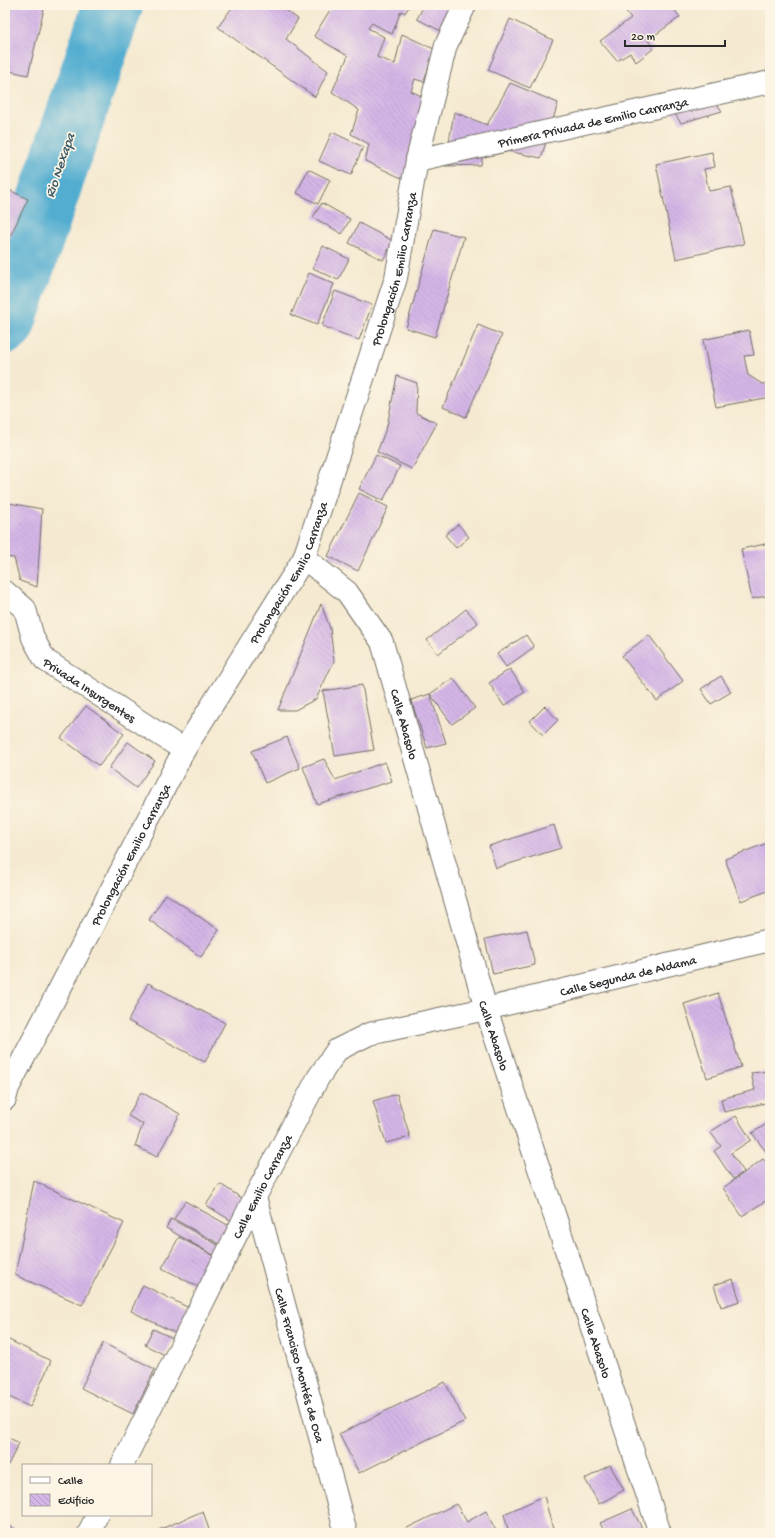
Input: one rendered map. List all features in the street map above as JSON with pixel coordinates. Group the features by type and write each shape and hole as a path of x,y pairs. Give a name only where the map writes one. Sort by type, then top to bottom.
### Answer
{"street":[{"name":"Prolongación Emilio Carranza","path":"5,1099 8,1088 184,750 304,558 396,278 416,160 446,44 465,5"},
{"name":"Primera Privada de Emilio Carranza","path":"416,160 770,82"},
{"name":"Calle Abasolo","path":"304,558 347,592 382,642 486,1009 660,1533"},
{"name":"Privada Insurgentes","path":"5,592 25,609 33,638 45,660 184,750"},
{"name":"Calle Segunda de Aldama","path":"486,1009 770,940"},
{"name":"Calle Emilio Carranza","path":"122,1464 255,1197 318,1078 337,1050 369,1034 486,1009"},
{"name":"Calle Francisco Montés de Oca","path":"255,1197 346,1533"},
{"path":"88,1533 96,1516"}],"building":[{"path":"10,5 45,5 28,75 5,70 5,21"},
{"path":"234,5 279,5 298,19 286,39 328,71 315,97 218,27"},
{"path":"333,5 410,5 405,13 401,11 392,34 372,23 368,28 384,37 377,57 395,64 402,34 434,49 424,82 415,79 411,91 427,99 410,182 365,161 369,144 351,134 359,110 332,92 348,56 314,36"},
{"path":"424,5 457,5 443,32 417,19"},
{"path":"621,5 671,5 680,17 648,40 653,49 636,62 630,53 617,61 600,41 631,18"},
{"path":"510,19 553,40 530,88 488,70"},
{"path":"510,83 558,103 541,158 484,146 481,165 445,166 454,112 487,125"},
{"path":"709,94 722,111 681,123 669,106"},
{"path":"332,132 363,147 351,175 319,161"},
{"path":"712,152 715,167 704,169 709,191 731,187 744,244 676,259 656,164"},
{"path":"308,169 330,180 318,204 297,193"},
{"path":"5,188 28,199 5,247"},
{"path":"322,203 350,219 342,234 313,217"},
{"path":"359,223 393,241 383,260 349,243"},
{"path":"434,229 464,237 435,337 406,328"},
{"path":"323,246 349,259 338,280 313,268"},
{"path":"309,273 334,284 317,325 291,315"},
{"path":"335,291 372,305 359,340 322,326"},
{"path":"478,325 502,335 466,417 443,407"},
{"path":"749,330 754,355 744,356 748,375 762,384 770,383 770,397 716,407 703,340"},
{"path":"397,376 417,383 416,413 437,423 412,469 377,452 387,426"},
{"path":"376,455 400,466 383,501 359,489"},
{"path":"359,493 388,507 358,571 328,556"},
{"path":"9,503 42,509 37,587 20,581 14,558 5,557 5,512"},
{"path":"458,524 469,537 456,548 445,535"},
{"path":"770,543 770,595 752,599 741,549"},
{"path":"321,604 330,628 334,661 316,699 295,710 278,710"},
{"path":"466,609 478,623 438,654 427,640"},
{"path":"526,635 534,647 506,667 497,654"},
{"path":"649,635 683,681 657,701 622,656"},
{"path":"510,669 525,692 504,706 489,683"},
{"path":"721,676 731,692 711,704 701,689"},
{"path":"453,678 475,708 452,724 430,694"},
{"path":"362,685 374,750 335,756 323,691"},
{"path":"430,694 446,743 427,748 411,700"},
{"path":"86,706 124,734 99,766 61,738"},
{"path":"545,706 558,720 543,735 530,721"},
{"path":"287,737 300,768 265,783 252,751"},
{"path":"128,742 155,761 136,788 109,768"},
{"path":"324,759 335,780 385,762 392,781 317,804 303,767"},
{"path":"554,825 561,848 496,868 489,846"},
{"path":"770,842 770,890 741,901 725,859"},
{"path":"166,894 219,930 201,957 149,920"},
{"path":"527,930 535,965 493,974 485,939"},
{"path":"148,983 225,1023 205,1062 128,1021"},
{"path":"718,993 741,1067 707,1078 684,1004"},
{"path":"770,1071 770,1102 724,1112 721,1099 755,1090 751,1073"},
{"path":"141,1092 180,1114 157,1157 135,1146 143,1124 128,1116"},
{"path":"397,1094 410,1137 386,1143 373,1101"},
{"path":"736,1116 751,1140 731,1153 744,1172 733,1179 714,1151 721,1146 710,1132"},
{"path":"770,1122 770,1157 752,1133"},
{"path":"770,1157 770,1166 766,1160"},
{"path":"763,1159 770,1167 770,1198 742,1216 723,1188"},
{"path":"34,1181 124,1223 82,1305 15,1275"},
{"path":"220,1184 248,1202 235,1223 206,1205"},
{"path":"185,1201 233,1228 223,1246 174,1219"},
{"path":"171,1219 220,1246 215,1256 166,1228"},
{"path":"179,1237 220,1259 204,1290 162,1268"},
{"path":"733,1279 740,1301 721,1307 714,1285"},
{"path":"143,1285 189,1308 177,1334 131,1311"},
{"path":"153,1329 173,1338 165,1355 145,1345"},
{"path":"5,1338 51,1361 30,1407 5,1395"},
{"path":"103,1343 155,1369 133,1414 81,1388"},
{"path":"445,1382 465,1421 359,1473 339,1434"},
{"path":"5,1436 19,1443 5,1471"},
{"path":"610,1465 624,1490 599,1504 585,1479"},
{"path":"544,1496 554,1533 509,1533 504,1514"},
{"path":"456,1504 467,1522 486,1511 497,1533 402,1533 401,1531"},
{"path":"632,1509 644,1532 605,1533 600,1523"},
{"path":"203,1511 210,1533 154,1532"},
{"path":"5,1524 22,1533 5,1533"}],"waterway":[{"name":"Rio Nexapa","path":"5,324 113,5"}]}
